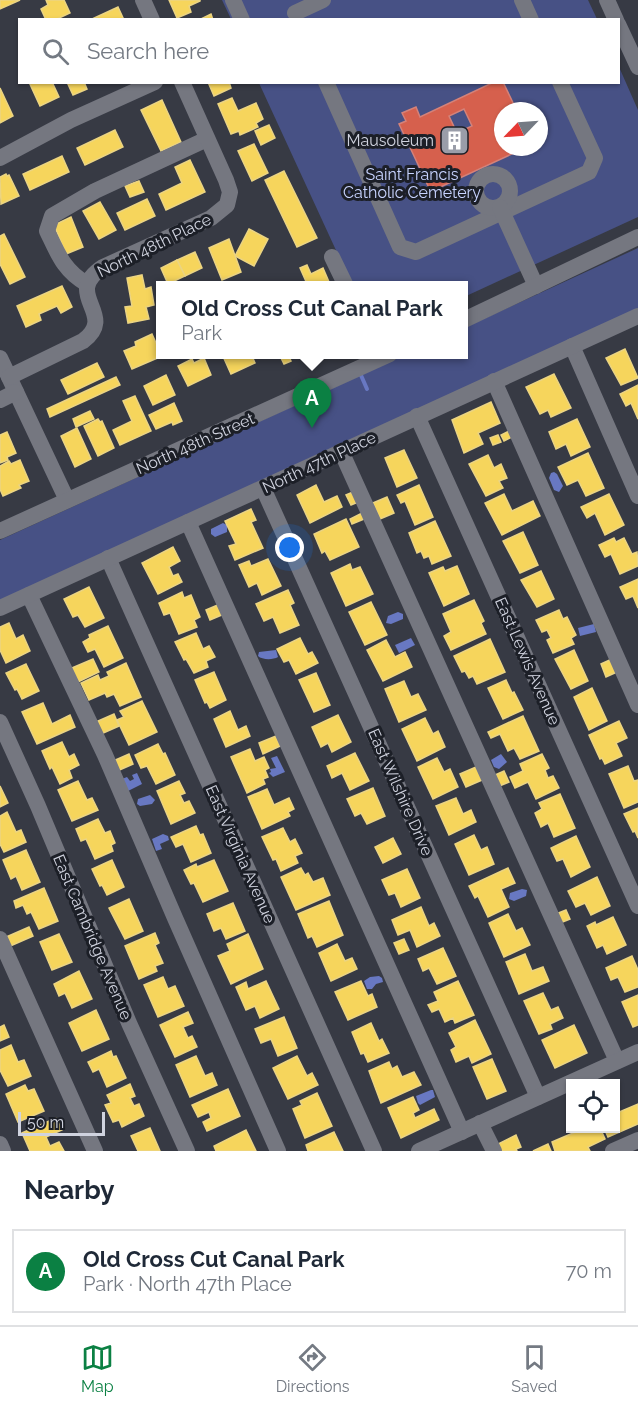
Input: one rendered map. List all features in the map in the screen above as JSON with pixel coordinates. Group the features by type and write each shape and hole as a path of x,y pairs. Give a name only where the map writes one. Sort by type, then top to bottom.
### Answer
{"street":[{"path":"143,0 151,18"},
{"path":"233,0 241,18"},
{"path":"291,17 323,0"},
{"path":"522,0 530,18"},
{"path":"607,0 615,18"},
{"path":"620,28 638,67"},
{"path":"0,158 71,120 151,84"},
{"path":"87,284 73,276 62,261 47,231 52,216 95,191 207,139 183,84"},
{"path":"327,84 400,247 416,252 501,210 589,172 595,158 561,84"},
{"name":"North 48th Place","path":"9,377 91,335 97,325 87,294 87,284 92,274 211,218 227,205 230,192 207,139"},
{"path":"501,210 536,286"},
{"path":"468,318 638,237"},
{"path":"332,257 344,281"},
{"name":"North 47th Place","path":"0,609 638,316"},
{"path":"572,346 638,496"},
{"path":"0,358 67,501"},
{"name":"North 48th Street","path":"0,531 376,359"},
{"path":"494,381 638,705"},
{"path":"0,400 16,393"},
{"name":"East Lewis Avenue","path":"417,416 638,906"},
{"path":"341,451 616,1061"},
{"name":"East Wilshire Drive","path":"264,488 538,1097"},
{"path":"188,522 462,1132"},
{"name":"East Virginia Avenue","path":"108,558 374,1151"},
{"path":"29,595 105,755 278,1151"},
{"name":"East Cambridge Avenue","path":"0,722 38,806 129,1023 187,1151"},
{"path":"0,939 95,1151"},
{"path":"419,1151 638,1053"},
{"path":"480,1123 494,1151"},
{"path":"613,1151 638,1140"},
{"path":"0,1144 3,1151"}],"green space":[{"path":"222,0 588,0 597,18 231,18"},
{"name":"Saint Francis Catholic Cemetery","path":"620,69 638,110 638,217 468,295 468,281 350,281 259,84 620,84"},
{"path":"638,248 638,309 0,602 0,540 396,359 468,359 468,326"}],"shaded area":[{"path":"554,472 563,486 559,492 554,490 549,478"},
{"path":"223,523 227,525 227,532 215,537 211,534 211,529"},
{"path":"398,612 403,614 403,619 391,624 386,623 388,616"},
{"path":"594,624 596,632 580,636 578,628"},
{"path":"411,638 415,645 399,653 395,645"},
{"path":"276,650 278,657 276,658 265,659 258,656 259,652"},
{"path":"501,754 507,762 499,769 494,767 491,760"},
{"path":"277,756 285,772 273,777 269,773 270,769 276,768 271,758"},
{"path":"137,773 142,784 128,791 122,779 127,777 130,781 134,779 132,775"},
{"path":"150,795 155,800 152,804 140,806 137,804 138,799"},
{"path":"163,834 168,836 169,840 160,844 162,849 156,851 152,839"},
{"path":"522,889 527,890 526,896 514,901 509,899 510,893"},
{"path":"379,976 383,982 376,984 372,989 367,989 364,981 370,977"},
{"path":"431,1090 435,1097 420,1105 416,1096"}],"building: Homes":[{"path":"0,0 20,0 0,9"},
{"path":"46,0 64,0 70,13 59,18 45,18 41,9 48,5"},
{"path":"169,0 200,1 189,6 191,12 177,18"},
{"path":"118,7 123,18 94,18"},
{"path":"30,84 53,84 59,97 40,106"},
{"path":"68,84 85,84 87,89 73,95"},
{"path":"209,84 230,84 231,88 214,96"},
{"path":"0,88 13,116 0,123"},
{"path":"232,98 238,111 256,103 263,119 256,123 258,127 240,135 239,131 231,134 218,104"},
{"path":"162,100 181,142 161,151 141,110"},
{"path":"269,125 275,138 261,145 255,131"},
{"path":"115,130 123,147 85,165 77,148"},
{"path":"254,144 268,173 252,181 238,151"},
{"path":"62,156 69,172 30,190 23,174"},
{"path":"190,160 205,192 166,210 159,194 182,183 175,167"},
{"path":"284,171 317,238 297,247 265,180"},
{"path":"9,175 19,196 1,204 0,177"},
{"path":"139,181 144,192 130,197 125,186"},
{"path":"147,199 155,216 125,230 117,213"},
{"path":"100,202 116,230 99,239 83,211"},
{"path":"71,217 83,247 66,254 54,225"},
{"path":"249,229 268,239 254,266 235,256"},
{"path":"4,234 25,277 10,284 0,264 0,236"},
{"path":"229,239 241,272 222,280 209,248"},
{"path":"195,252 202,268 185,276 177,260"},
{"path":"177,260 185,276 174,281 167,281 161,268"},
{"path":"307,265 311,274 323,268 329,281 306,281 300,268"},
{"path":"142,275 145,289 151,287 154,305 146,307 149,319 128,323 125,307 132,306 127,278"},
{"path":"62,286 72,307 61,313 57,306 39,314 41,320 26,327 17,306"},
{"path":"152,334 156,343 156,359 132,369 124,351 136,346 135,342"},
{"path":"625,349 638,378 621,385 606,358"},
{"path":"192,359 194,363 204,359 211,375 188,386 178,366"},
{"path":"224,359 253,359 255,363 231,374"},
{"path":"282,359 290,359 291,361 284,364"},
{"path":"97,363 104,377 68,394 61,380"},
{"path":"554,374 571,408 551,417 548,410 540,414 526,387"},
{"path":"166,375 175,395 153,405 144,386"},
{"path":"116,377 120,385 50,417 47,409"},
{"path":"638,385 638,419 631,403 626,406 620,394"},
{"path":"135,396 151,431 120,445 113,430 132,421 123,401"},
{"path":"491,402 500,423 478,433 483,444 464,453 452,420"},
{"path":"174,403 182,421 173,425 172,422 156,429 149,415"},
{"path":"90,411 94,419 76,427 73,419"},
{"path":"98,419 102,421 114,448 98,456 84,426"},
{"path":"577,419 590,447 571,456 566,444 556,449 549,432"},
{"path":"77,428 91,459 75,467 61,436"},
{"path":"509,431 512,437 504,441 501,435"},
{"path":"7,432 16,453 0,463 0,435"},
{"path":"498,435 501,442 493,445 490,438"},
{"path":"404,450 417,478 397,487 385,458"},
{"path":"588,453 604,488 586,496 578,480 567,485 558,467"},
{"path":"488,455 494,468 501,464 507,478 499,481 503,488 486,496 469,464"},
{"path":"20,460 29,481 19,485 21,488 3,496 0,489 0,466 9,461 11,464"},
{"path":"316,485 324,502 337,496 342,507 310,523 297,495"},
{"path":"419,485 433,517 415,525 405,501 401,503 397,495"},
{"path":"353,492 358,502 351,505 346,495"},
{"path":"504,494 512,511 533,501 540,516 502,535 485,503"},
{"path":"609,494 624,525 605,535 595,513 587,518 581,507"},
{"path":"387,497 394,513 380,519 373,503"},
{"path":"251,509 256,520 251,522 263,548 235,560 229,546 236,544 225,521"},
{"path":"362,513 364,519 352,524 350,519"},
{"path":"346,519 359,547 330,560 325,551 322,553 314,534"},
{"path":"435,521 451,556 432,564 429,556 424,558 421,551 417,553 409,533"},
{"path":"523,532 538,565 520,573 503,541"},
{"path":"614,538 616,542 624,538 632,554 637,552 638,566 620,574 611,554 605,557 599,545"},
{"path":"173,547 180,561 169,567 173,576 178,574 182,582 158,594 142,563"},
{"path":"268,559 281,586 262,595 257,583 249,587 239,565 249,561 251,566"},
{"path":"350,564 352,570 360,567 373,594 346,606 331,573"},
{"path":"457,566 469,594 444,606 429,573 443,567 445,571"},
{"path":"541,571 554,599 537,607 521,580"},
{"path":"638,579 638,608 633,596 626,599 620,587"},
{"path":"89,587 104,618 85,627 78,615 73,617 64,599"},
{"path":"288,590 294,603 290,605 299,625 280,633 273,617 264,621 256,604"},
{"path":"182,592 184,598 191,595 200,617 194,620 197,627 179,634 170,613 164,615 159,603"},
{"path":"474,600 484,621 481,623 486,634 451,650 444,636 451,632 443,614"},
{"path":"371,602 387,635 365,645 349,612"},
{"path":"220,604 224,614 210,620 206,610"},
{"path":"559,610 563,619 567,617 576,635 571,638 574,644 553,653 547,640 551,638 547,630 542,632 536,620"},
{"path":"9,623 16,639 23,635 30,651 6,663 0,650 0,627"},
{"path":"108,626 123,658 104,667 95,649 88,652 83,642 90,638 89,635"},
{"path":"196,633 203,649 209,646 215,657 206,661 208,667 194,673 175,642"},
{"path":"300,638 308,654 312,652 318,663 296,674 289,660 284,662 277,649"},
{"path":"490,639 505,672 477,684 473,676 469,678 465,671 462,672 454,656"},
{"path":"386,640 395,657 405,652 412,667 383,681 367,650"},
{"path":"574,650 588,681 571,689 555,659"},
{"path":"614,658 619,671 606,677 601,664"},
{"path":"93,659 99,672 78,682 72,668"},
{"path":"126,663 141,697 120,706 114,694 107,697 105,693 89,700 81,683 98,675 100,680 109,676 107,672"},
{"path":"26,664 39,691 22,699 6,673"},
{"path":"214,672 226,700 210,708 207,702 205,703 195,680"},
{"path":"316,673 330,705 314,712 299,680"},
{"path":"506,680 523,710 503,719 488,688"},
{"path":"404,681 411,697 418,694 426,710 399,722 385,689"},
{"path":"592,688 607,721 589,730 574,697"},
{"path":"142,701 157,732 129,745 117,720 124,717 120,711"},
{"path":"43,703 52,724 70,715 75,727 37,744 22,712"},
{"path":"230,711 238,730 246,726 250,736 226,747 214,719"},
{"path":"114,714 119,726 101,734 96,722"},
{"path":"338,715 351,742 332,752 328,743 321,747 312,727"},
{"path":"523,716 539,751 520,759 514,748 508,751 500,734 491,738 488,732"},
{"path":"425,718 433,734 438,731 445,747 417,761 402,729"},
{"path":"619,721 627,738 616,743 622,756 605,764 602,758 600,759 589,735"},
{"path":"276,736 280,746 263,754 259,743"},
{"path":"62,742 69,757 74,754 79,765 69,770 72,778 60,784 42,751"},
{"path":"158,744 163,754 165,753 175,775 156,784 147,766 141,768 135,755"},
{"path":"250,749 255,761 264,757 269,768 265,770 268,777 263,779 265,784 247,793 231,757"},
{"path":"355,753 369,781 350,790 342,773 332,778 327,766"},
{"path":"129,754 133,764 115,772 111,762"},
{"path":"542,754 549,768 545,770 548,778 553,776 559,788 536,799 528,782 515,788 510,777 523,771 520,764"},
{"path":"437,758 444,772 450,769 458,787 433,799 418,767"},
{"path":"628,766 634,781 638,780 638,802 624,808 609,774"},
{"path":"476,767 482,780 466,787 460,774"},
{"path":"504,771 509,782 497,787 493,776"},
{"path":"78,781 87,800 92,798 98,810 72,821 58,790"},
{"path":"179,781 185,793 180,795 184,803 189,801 195,813 171,824 157,791"},
{"path":"0,786 8,803 0,807"},
{"path":"373,788 385,816 367,824 361,813 355,816 347,799"},
{"path":"267,789 274,805 289,798 294,809 288,812 290,816 262,829 248,797"},
{"path":"560,794 575,828 554,837 548,823 541,827 535,813 542,809 539,803"},
{"path":"456,798 463,814 471,810 476,822 449,835 436,806"},
{"path":"638,808 638,838 624,814"},
{"path":"7,812 16,832 21,830 26,842 4,852 0,844 0,816"},
{"path":"98,819 105,833 110,831 115,843 111,845 113,851 95,859 86,839 81,841 76,829"},
{"path":"196,826 200,835 203,834 211,853 191,862 183,844 176,847 171,837"},
{"path":"283,828 290,842 295,839 302,853 295,856 298,863 281,871 262,837"},
{"path":"474,835 481,850 487,847 494,864 469,875 455,844"},
{"path":"576,836 590,867 571,877 563,859 557,861 551,848"},
{"path":"393,838 401,854 383,863 375,847"},
{"path":"26,850 40,882 22,890 16,876 11,879 3,860"},
{"path":"112,860 124,887 107,895 92,869"},
{"path":"214,860 228,891 203,902 194,883 191,884 184,870 196,864 197,867"},
{"path":"301,868 305,875 308,873 313,882 323,878 330,895 296,910 281,877"},
{"path":"508,868 515,883 501,889 509,907 488,917 478,896 475,898 469,886"},
{"path":"407,869 420,898 401,907 395,893 389,895 382,880"},
{"path":"597,877 610,906 591,915 585,903 576,907 568,891"},
{"path":"44,888 58,921 39,929 31,912 27,914 23,905 16,908 14,901"},
{"path":"129,899 143,931 125,939 109,908"},
{"path":"329,901 343,935 317,947 312,936 308,938 298,914"},
{"path":"233,903 245,931 226,939 221,928 214,931 207,914"},
{"path":"421,907 429,926 434,923 440,936 417,947 410,930 398,935 392,920"},
{"path":"566,910 570,919 560,923 556,914"},
{"path":"508,914 516,931 522,928 530,945 504,957 489,923"},
{"path":"613,917 626,945 607,954 603,945 597,948 587,926 595,922 596,925"},
{"path":"29,927 33,936 8,947 4,938"},
{"path":"155,933 159,943 155,945 163,963 155,966 157,971 139,979 125,946"},
{"path":"59,934 72,962 52,970 40,942"},
{"path":"248,934 263,969 231,984 218,956 230,951 227,944"},
{"path":"404,939 409,950 399,954 394,943"},
{"path":"337,944 345,961 352,958 357,969 331,981 319,953"},
{"path":"443,948 456,976 437,984 429,968 423,971 418,959"},
{"path":"525,954 532,971 543,967 549,981 519,994 506,962"},
{"path":"632,956 638,970 638,987 625,992 618,977 611,980 606,968"},
{"path":"79,971 92,999 72,1008 65,993 59,996 54,984"},
{"path":"163,977 168,989 175,986 184,1006 158,1017 144,985"},
{"path":"266,981 279,1009 260,1018 255,1006 246,1010 236,987 246,982 248,989"},
{"path":"361,981 368,996 372,994 377,1007 348,1020 335,992"},
{"path":"458,981 474,1015 455,1023 453,1018 445,1022 439,1009 432,1012 428,1005 438,1001 434,992"},
{"path":"543,993 551,1010 558,1007 563,1018 550,1024 552,1029 539,1034 524,1001"},
{"path":"638,995 638,1025 633,1027 622,1002"},
{"path":"96,1010 109,1039 82,1051 69,1023"},
{"path":"188,1012 193,1023 183,1027 188,1038 192,1036 197,1047 175,1057 160,1025"},
{"path":"284,1017 297,1048 278,1056 271,1039 261,1043 255,1029"},
{"path":"475,1020 491,1054 472,1063 469,1056 456,1062 451,1050 456,1047 449,1033"},
{"path":"371,1023 379,1041 382,1039 389,1053 368,1062 364,1053 361,1054 352,1032"},
{"path":"4,1025 9,1037 0,1041 0,1027"},
{"path":"574,1025 587,1053 555,1068 542,1040"},
{"path":"11,1045 18,1062 24,1060 31,1076 8,1086 0,1070 0,1050"},
{"path":"111,1051 113,1057 116,1056 126,1078 107,1087 99,1069 93,1072 88,1062"},
{"path":"196,1056 205,1076 212,1073 217,1085 190,1097 176,1065"},
{"path":"297,1056 307,1076 312,1073 318,1085 288,1099 273,1068"},
{"path":"492,1059 506,1091 487,1099 473,1067"},
{"path":"389,1062 392,1069 397,1066 402,1077 414,1072 421,1085 381,1103 369,1071"},
{"path":"130,1084 135,1096 130,1098 134,1106 139,1104 144,1116 122,1127 119,1120 113,1122 105,1105 111,1103 107,1095"},
{"path":"25,1085 28,1091 34,1089 44,1111 18,1122 6,1094"},
{"path":"228,1089 240,1116 207,1131 203,1122 211,1118 209,1112 198,1117 192,1105"},
{"path":"317,1093 332,1126 305,1138 293,1109 302,1105 300,1101"},
{"path":"413,1097 419,1110 413,1113 415,1118 434,1109 439,1120 401,1138 388,1108"},
{"path":"638,1104 638,1124 620,1132 620,1112"},
{"path":"56,1118 62,1130 46,1137 50,1146 59,1142 64,1151 30,1151 22,1133"},
{"path":"150,1128 160,1151 138,1151 131,1136"},
{"path":"246,1130 256,1151 216,1151 214,1146"},
{"path":"334,1132 343,1151 308,1151 306,1145"},
{"path":"573,1133 602,1133 605,1139 588,1147 590,1151 555,1151 552,1142"},
{"path":"516,1135 521,1147 516,1149 517,1151 496,1151 494,1146"},
{"path":"548,1144 551,1151 533,1151"}],"building: Shops":[{"name":"Mausoleum","path":"490,84 504,84 513,102 494,102 494,156 508,156 434,190 433,186 429,188 399,124 406,121 402,113 416,107 420,117","holes":["464,109 472,126 457,133 449,116"]}],"waterway":[{"path":"360,373 367,389"}],"place":[{"name":"Mausoleum","path":"455,140"},
{"name":"Old Cross Cut Canal Park","path":"312,428"}]}
